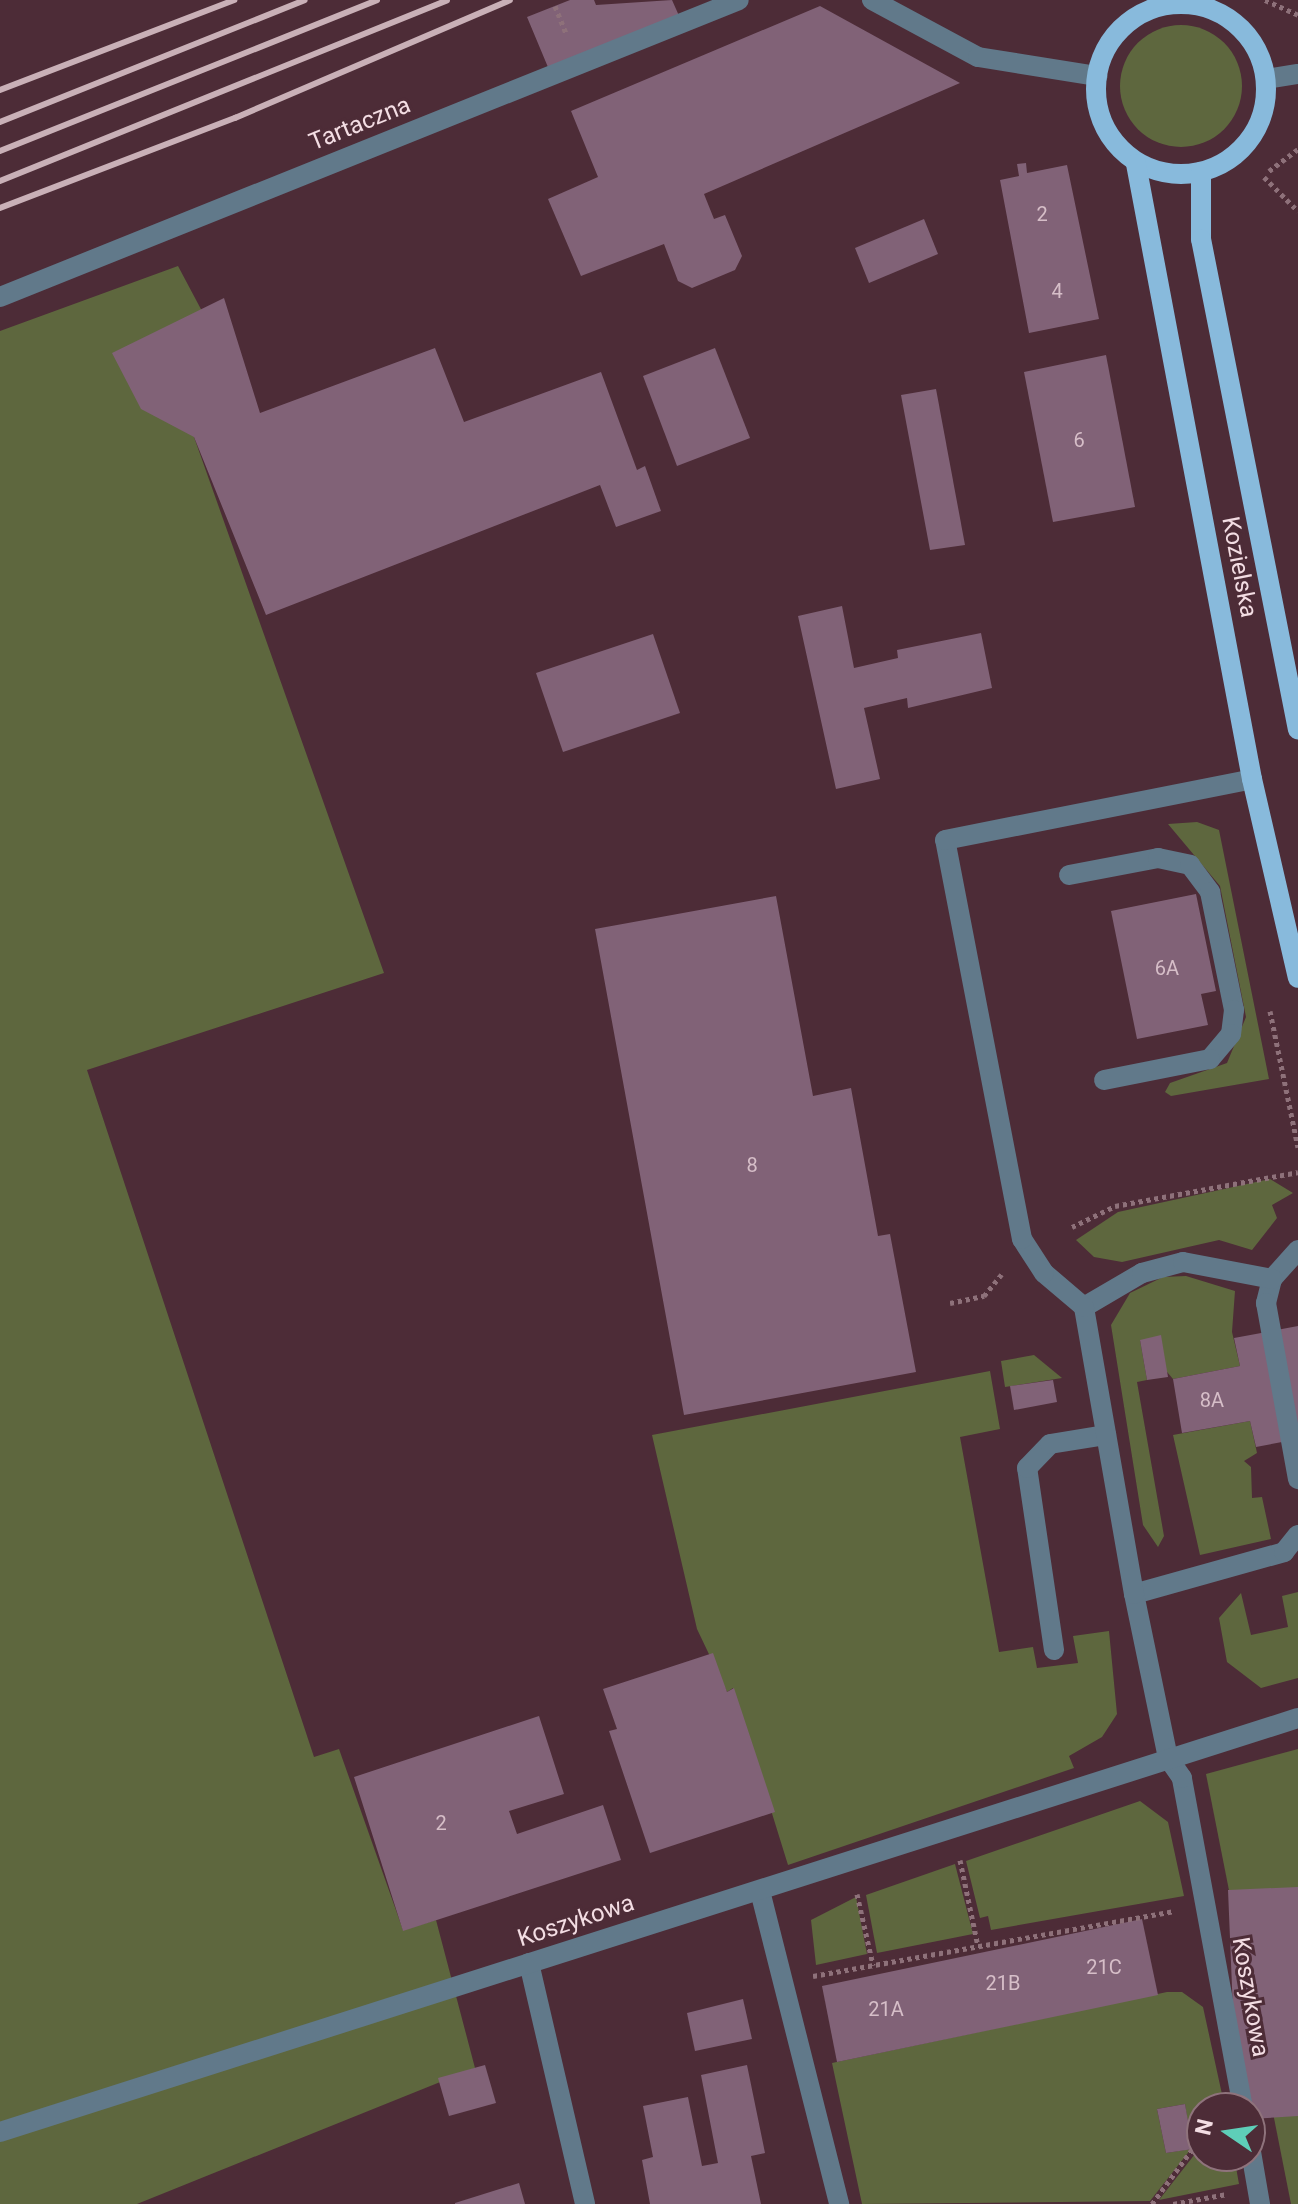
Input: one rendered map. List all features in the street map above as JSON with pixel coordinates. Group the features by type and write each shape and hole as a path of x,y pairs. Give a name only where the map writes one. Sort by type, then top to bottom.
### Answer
{"main road":[{"path":"1171,4 1223,14 1252,41 1266,79 1256,131 1240,152 1201,172 1168,174 1136,164 1101,118 1097,76 1113,37 1144,5 1171,4"},
{"name":"Kozielska","path":"1136,164 1252,779 1298,978"},
{"name":"Kozielska","path":"1201,172 1201,239 1296,706 1298,730"}],"street":[{"name":"Tartaczna","path":"0,297 739,0"},
{"path":"872,0 978,57 1097,76"},
{"path":"1266,79 1298,74"},
{"path":"1168,1758 1134,1594 1084,1307 1044,1273 1022,1239 945,840 1252,779"},
{"path":"1069,875 1158,858 1190,865 1210,892 1234,1010 1231,1034 1210,1059 1104,1080"},
{"path":"1298,1250 1272,1279 1266,1303 1298,1479"},
{"path":"1084,1307 1142,1273 1183,1262 1272,1279"},
{"path":"1054,1650 1027,1468 1050,1444 1106,1435"},
{"path":"1134,1594 1270,1557 1298,1535"},
{"name":"Koszykowa","path":"0,2132 1298,1718"},
{"name":"Koszykowa","path":"1168,1758 1182,1778 1240,2092"},
{"path":"760,1891 839,2204"},
{"path":"529,1963 585,2204"},
{"path":"1255,2172 1259,2196"}],"path":[{"path":"1265,0 1298,15"},
{"path":"555,6 560,19"},
{"path":"1269,171 1298,149"},
{"path":"1264,177 1298,211"},
{"path":"1072,1227 1115,1206 1298,1172"},
{"path":"950,1303 984,1296 1002,1274"},
{"path":"953,1828 978,1946"},
{"path":"851,1862 873,1965"},
{"path":"783,1981 1206,1905"},
{"path":"1152,2204 1186,2158"},
{"path":"1173,2204 1259,2196"}],"green space":[{"path":"1181,25 1204,30 1224,43 1237,63 1242,86 1237,109 1224,129 1204,142 1181,147 1158,142 1138,129 1125,109 1120,86 1125,63 1138,43 1158,30"},
{"path":"178,266 203,313 194,437 384,973 87,1070 314,1757 339,1749 403,1930 436,1920 475,2068 137,2204 0,2204 0,331"},
{"path":"1197,822 1219,830 1269,1079 1171,1096 1165,1092 1170,1083 1227,1063 1246,1017 1220,886 1168,824"},
{"path":"1270,1179 1293,1193 1272,1205 1277,1218 1252,1250 1219,1240 1122,1262 1094,1257 1076,1240 1118,1212"},
{"path":"1186,1276 1235,1291 1232,1332 1240,1366 1173,1379 1140,1340 1147,1380 1137,1382 1164,1536 1158,1547 1143,1525 1111,1325 1130,1293 1163,1277"},
{"path":"1034,1355 1062,1378 1005,1387 1001,1361"},
{"path":"990,1371 1000,1429 960,1437 999,1652 1033,1647 1037,1668 1078,1663 1073,1636 1109,1631 1117,1714 1102,1737 1069,1756 1074,1768 788,1865 733,1688 727,1692 697,1629 652,1435"},
{"path":"1250,1421 1257,1453 1244,1461 1251,1467 1252,1498 1262,1497 1271,1539 1200,1555 1173,1435"},
{"path":"1298,1592 1298,1678 1261,1688 1227,1662 1219,1618 1241,1593 1251,1635 1288,1627 1282,1596"},
{"path":"1298,1749 1298,2204 1291,2204 1206,1774"},
{"path":"1140,1801 1168,1822 1184,1896 991,1930 988,1916 980,1918 966,1861"},
{"path":"955,1864 973,1934 877,1953 866,1895"},
{"path":"856,1897 867,1954 816,1965 811,1920"},
{"path":"1167,1992 1182,1992 1203,2007 1222,2092 1186,2092 1186,2110 1185,2104 1157,2109 1166,2153 1186,2150 1186,2155 1150,2201 862,2204 832,2063"},
{"path":"1186,2165 1186,2172 1237,2172 1239,2184 1159,2200"}],"building":[{"path":"570,0 594,0 596,5 672,0 680,18 550,72 527,17"},
{"path":"820,6 960,83 704,194 714,219 725,215 742,256 735,270 692,288 678,281 664,244 581,276 548,199 598,177 571,111"},
{"path":"1026,163 1027,173 1067,165 1099,319 1029,333 1000,180 1019,176 1017,164"},
{"path":"924,219 938,254 869,283 855,248"},
{"path":"224,298 260,413 435,348 464,422 601,372 637,470 645,466 661,511 616,527 600,485 266,615 194,437 141,409 112,353"},
{"path":"715,348 750,438 677,466 643,376"},
{"path":"1106,355 1135,507 1053,522 1024,372"},
{"path":"936,389 965,545 930,550 901,395"},
{"path":"842,606 854,668 898,658 897,650 981,633 992,688 908,708 907,698 864,708 880,779 836,789 798,616"},
{"path":"653,634 680,713 563,752 536,673"},
{"path":"1196,894 1216,991 1201,994 1208,1025 1137,1039 1111,911"},
{"path":"776,896 813,1096 851,1088 878,1236 890,1234 916,1372 684,1415 595,929"},
{"path":"1298,1326 1298,1439 1256,1447 1250,1421 1182,1433 1173,1379 1240,1366 1234,1338"},
{"path":"1161,1335 1168,1377 1147,1380 1140,1340"},
{"path":"1053,1380 1057,1402 1014,1410 1010,1386"},
{"path":"713,1653 727,1692 734,1688 775,1812 650,1853 609,1731 617,1729 603,1689"},
{"path":"539,1716 564,1794 509,1811 517,1834 603,1805 621,1860 403,1931 354,1777"},
{"path":"1298,1887 1298,2116 1266,2118 1266,2092 1236,2092 1228,1890"},
{"path":"1142,1919 1158,1995 837,2062 822,1986"},
{"path":"743,1999 752,2039 695,2051 687,2013"},
{"path":"485,2065 496,2103 449,2116 438,2078"},
{"path":"747,2065 765,2153 751,2156 761,2204 650,2204 642,2160 653,2157 643,2106 688,2097 702,2166 718,2163 701,2075"},
{"path":"1185,2104 1186,2150 1166,2153 1157,2109"},
{"path":"519,2183 525,2204 455,2204 455,2203"}],"railway":[{"path":"0,90 234,0"},
{"path":"0,122 305,0"},
{"path":"0,151 377,0"},
{"path":"0,181 447,0"},
{"path":"0,208 235,118 510,0"}]}
